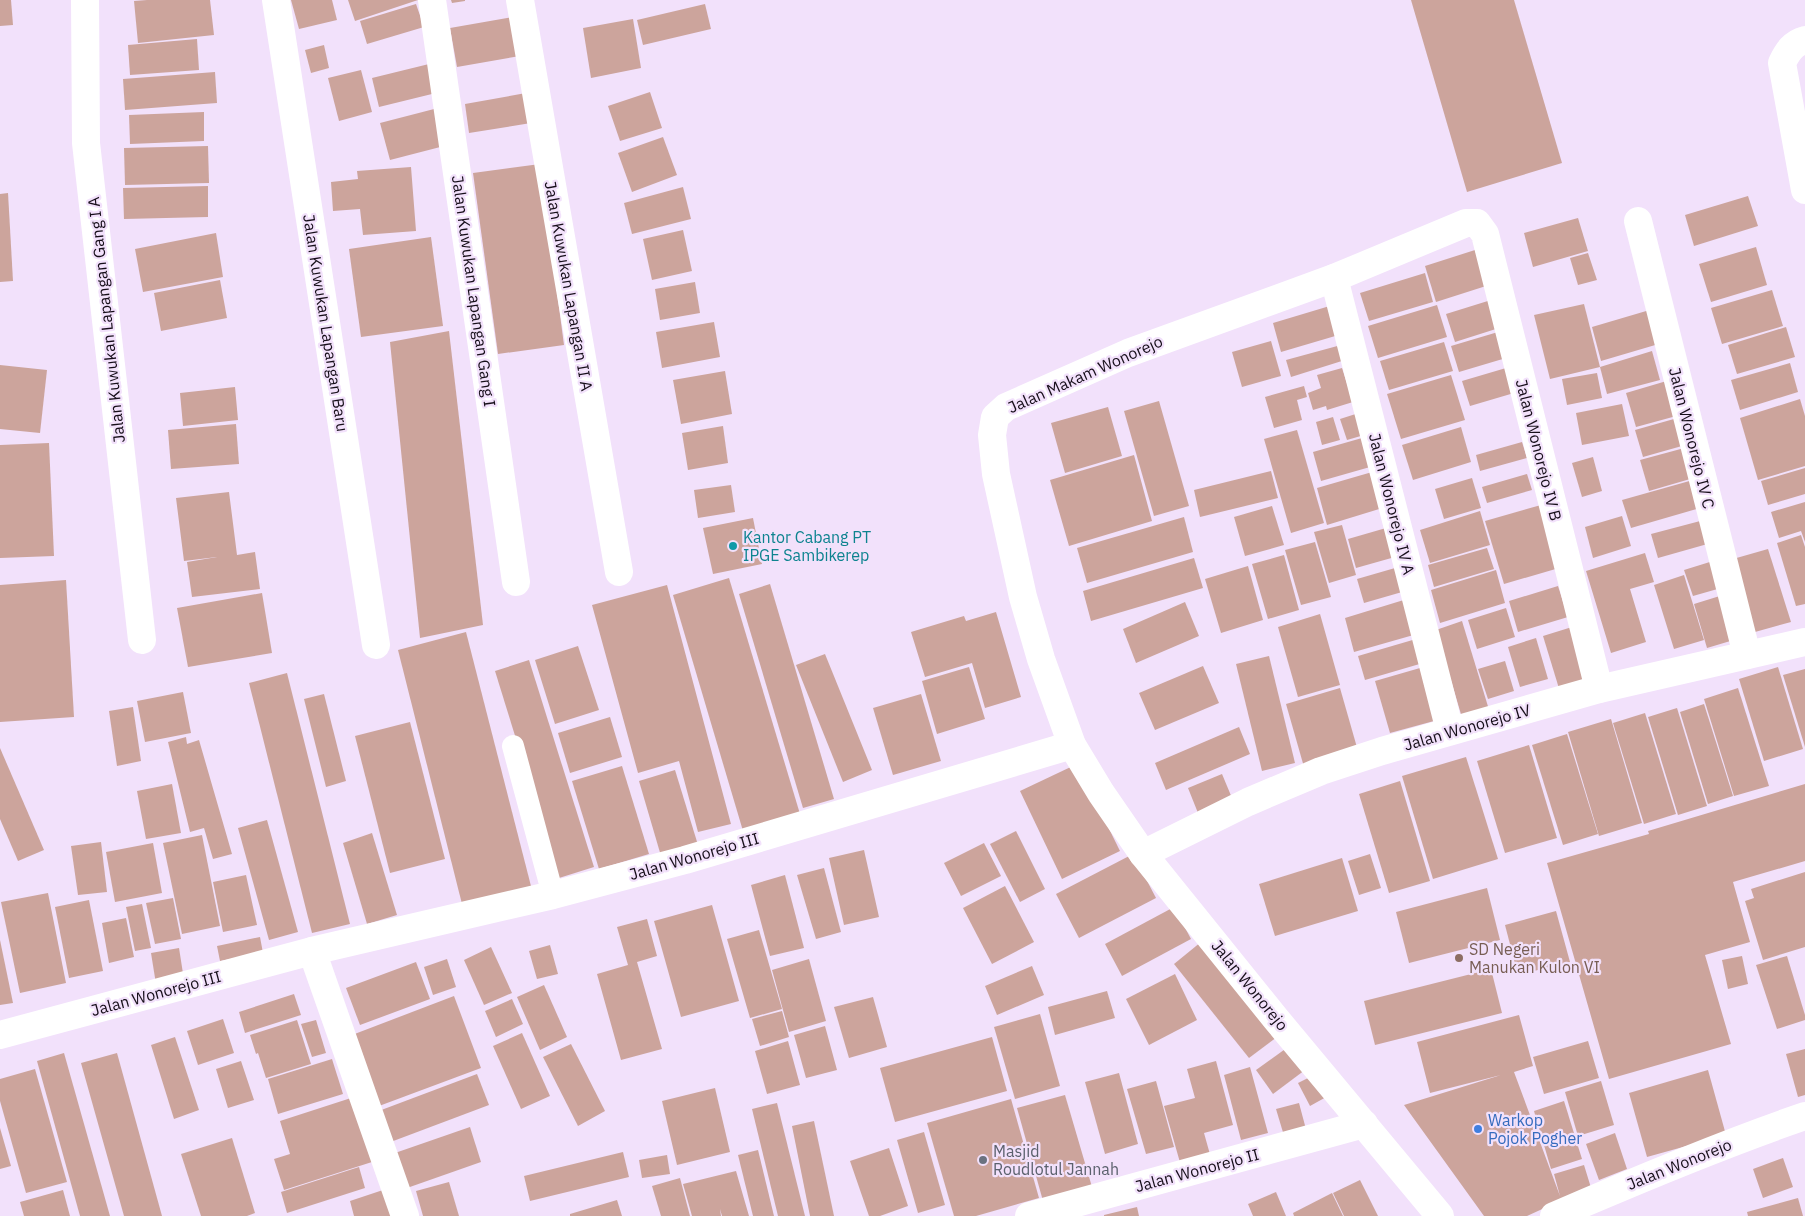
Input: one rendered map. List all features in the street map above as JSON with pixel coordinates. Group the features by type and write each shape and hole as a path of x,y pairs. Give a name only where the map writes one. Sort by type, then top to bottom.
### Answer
{"street":[{"name":"Jalan Kuwukan Lapangan Gang I A","path":"84,0 86,143 142,640"},
{"name":"Jalan Kuwukan Lapangan Baru","path":"276,0 376,645"},
{"name":"Jalan Kuwukan Lapangan Gang I","path":"432,0 516,582"},
{"name":"Jalan Kuwukan Lapangan II A","path":"520,0 619,572"},
{"path":"1805,40 1788,50 1782,63 1805,188"},
{"name":"Jalan Wonorejo IV C","path":"1638,221 1747,655"},
{"name":"Jalan Makam Wonorejo","path":"1072,745 1041,659 1023,597 996,474 992,435 995,417 1006,407 1128,353 1334,278 1466,222"},
{"name":"Jalan Wonorejo IV B","path":"1466,222 1477,223 1484,234 1599,689"},
{"name":"Jalan Wonorejo IV A","path":"1334,278 1450,731"},
{"name":"Jalan Wonorejo IV","path":"1143,854 1248,802 1321,771 1450,731 1599,689 1805,642"},
{"name":"Jalan Wonorejo","path":"1072,745 1101,793 1143,854 1276,1019 1440,1216"},
{"name":"Jalan Wonorejo III","path":"0,1035 312,951 553,895 685,860 1072,745"},
{"path":"312,951 405,1216"},
{"name":"Jalan Wonorejo","path":"1554,1216 1647,1176 1805,1116"},
{"name":"Jalan Wonorejo II","path":"1029,1216 1364,1124"}],"lane":[{"path":"513,746 553,895"}],"building":[{"path":"0,0 11,0 13,25 0,26"},
{"path":"210,0 214,35 138,43 134,1"},
{"path":"291,0 332,0 337,20 299,29"},
{"path":"348,0 418,0 355,21"},
{"path":"451,0 465,0 465,1 452,3"},
{"path":"1411,0 1514,0 1562,163 1467,192"},
{"path":"416,4 424,27 367,44 360,21"},
{"path":"705,4 711,29 643,45 637,20"},
{"path":"513,17 520,56 457,67 450,28"},
{"path":"633,19 641,68 591,78 583,28"},
{"path":"197,39 199,70 130,75 128,45"},
{"path":"324,45 329,68 311,73 305,50"},
{"path":"429,64 436,93 379,107 372,78"},
{"path":"361,70 372,112 339,121 328,78"},
{"path":"215,72 217,103 125,110 123,79"},
{"path":"650,92 662,128 620,141 608,106"},
{"path":"526,93 531,123 469,133 465,104"},
{"path":"438,108 448,145 390,160 380,123"},
{"path":"204,112 204,141 130,144 129,115"},
{"path":"663,137 677,175 632,192 618,153"},
{"path":"208,146 209,183 125,185 124,148"},
{"path":"540,164 564,345 498,354 473,173"},
{"path":"411,167 416,231 363,235 360,209 333,211 331,182 358,179 357,171"},
{"path":"208,186 208,217 124,219 123,188"},
{"path":"683,187 691,219 632,234 624,203"},
{"path":"8,193 13,281 0,282 0,194"},
{"path":"1748,196 1758,226 1694,246 1685,215"},
{"path":"1578,218 1588,251 1533,267 1524,233"},
{"path":"683,230 692,271 652,280 643,239"},
{"path":"216,233 223,277 143,292 135,249"},
{"path":"431,237 443,326 361,337 349,249"},
{"path":"1756,247 1767,285 1711,302 1699,264"},
{"path":"1475,250 1486,286 1436,302 1425,266"},
{"path":"1588,253 1597,280 1578,285 1570,258"},
{"path":"1425,273 1433,302 1369,321 1360,293"},
{"path":"220,280 227,318 161,331 154,293"},
{"path":"695,282 700,313 660,320 655,289"},
{"path":"1772,290 1783,326 1722,344 1711,308"},
{"path":"1491,300 1499,328 1455,342 1446,314"},
{"path":"1584,304 1600,367 1550,379 1534,315"},
{"path":"1333,305 1342,334 1281,352 1273,323"},
{"path":"1437,305 1447,337 1378,358 1368,326"},
{"path":"1653,309 1662,343 1601,361 1592,327"},
{"path":"714,322 720,357 662,368 656,332"},
{"path":"1786,327 1795,357 1737,374 1728,345"},
{"path":"449,331 483,625 420,638 390,342"},
{"path":"1498,332 1506,358 1459,372 1451,346"},
{"path":"1271,341 1281,376 1242,387 1232,352"},
{"path":"1444,342 1453,371 1389,390 1380,361"},
{"path":"1341,345 1345,360 1291,377 1286,360"},
{"path":"1652,351 1660,380 1607,394 1600,367"},
{"path":"1790,363 1798,392 1740,410 1731,380"},
{"path":"0,365 47,370 40,433 0,429"},
{"path":"1342,368 1353,402 1327,410 1326,406 1313,410 1308,393 1321,388 1317,375"},
{"path":"1506,368 1514,393 1470,406 1462,381"},
{"path":"725,371 732,414 681,424 673,380"},
{"path":"1597,373 1602,398 1567,405 1562,379"},
{"path":"1451,375 1465,420 1401,439 1387,394"},
{"path":"1670,380 1680,415 1636,427 1626,393"},
{"path":"1304,386 1307,397 1297,400 1302,420 1274,428 1265,397"},
{"path":"235,387 238,420 183,426 180,393"},
{"path":"1800,399 1805,416 1805,466 1758,480 1740,418"},
{"path":"1159,401 1189,506 1154,516 1124,411"},
{"path":"1622,404 1629,436 1582,445 1576,413"},
{"path":"1108,407 1122,456 1065,473 1051,423"},
{"path":"1365,411 1371,433 1347,440 1340,419"},
{"path":"1333,417 1340,440 1322,445 1316,422"},
{"path":"1681,417 1689,444 1643,457 1635,430"},
{"path":"236,424 239,464 171,469 168,430"},
{"path":"723,426 728,463 688,470 682,433"},
{"path":"1461,427 1471,462 1413,480 1402,445"},
{"path":"1297,430 1324,523 1291,533 1264,439"},
{"path":"1369,436 1377,465 1321,481 1313,452"},
{"path":"1522,442 1527,458 1480,471 1476,455"},
{"path":"49,443 54,556 0,558 0,445"},
{"path":"1688,447 1697,477 1649,491 1640,460"},
{"path":"1134,455 1152,521 1069,546 1050,480"},
{"path":"1593,457 1602,491 1582,497 1572,463"},
{"path":"1805,468 1805,494 1768,505 1761,481"},
{"path":"1379,470 1389,506 1327,525 1317,488"},
{"path":"1271,471 1278,498 1200,517 1194,490"},
{"path":"1527,474 1532,490 1487,503 1482,487"},
{"path":"1472,478 1481,508 1444,519 1435,489"},
{"path":"1693,480 1700,508 1631,528 1622,500"},
{"path":"731,485 735,512 698,518 694,490"},
{"path":"229,492 237,555 255,552 260,589 192,597 187,562 217,557 184,561 176,498"},
{"path":"1805,502 1805,542 1801,531 1779,538 1771,512"},
{"path":"1541,505 1559,568 1504,584 1485,521"},
{"path":"1272,506 1284,545 1245,556 1234,517"},
{"path":"1480,511 1490,545 1430,563 1420,530"},
{"path":"1622,516 1631,546 1593,558 1585,527"},
{"path":"1184,517 1193,552 1087,583 1077,548"},
{"name":"Kantor Cabang PT IPGE Sambikerep","path":"753,518 762,564 713,574 703,528"},
{"path":"1704,520 1711,543 1658,558 1651,534"},
{"path":"1342,525 1356,575 1329,583 1314,532"},
{"path":"1393,526 1402,555 1356,568 1348,539"},
{"path":"1801,535 1805,547 1805,604 1796,606 1777,543"},
{"path":"1315,542 1331,597 1301,605 1285,550"},
{"path":"1487,548 1494,569 1434,587 1428,565"},
{"path":"1768,549 1791,622 1755,632 1733,559"},
{"path":"1645,553 1654,582 1630,589 1646,642 1611,653 1586,571"},
{"path":"1284,555 1299,610 1268,619 1252,564"},
{"path":"1194,558 1203,588 1091,621 1083,591"},
{"path":"1713,561 1721,588 1693,596 1684,570"},
{"path":"1248,566 1263,620 1221,633 1205,579"},
{"path":"1402,566 1409,590 1364,603 1357,579"},
{"path":"1496,570 1505,603 1440,623 1431,590"},
{"path":"1684,575 1704,640 1674,649 1654,585"},
{"path":"729,578 800,814 743,831 673,595"},
{"path":"66,580 74,717 0,722 0,585"},
{"path":"770,584 834,799 803,808 739,594"},
{"path":"667,585 731,824 698,832 679,761 638,773 592,605"},
{"path":"1558,586 1568,617 1518,632 1509,601"},
{"path":"262,593 272,653 188,667 177,608"},
{"path":"1723,595 1737,639 1707,648 1694,604"},
{"path":"1407,599 1417,634 1354,652 1345,618"},
{"path":"1185,602 1199,636 1136,663 1123,629"},
{"path":"1506,608 1515,637 1477,649 1468,620"},
{"path":"996,612 1021,697 985,708 972,663 925,677 911,632 964,616 966,621"},
{"path":"1320,614 1340,685 1298,697 1278,627"},
{"path":"1462,621 1490,713 1463,721 1436,630"},
{"path":"1572,627 1590,685 1561,695 1543,636"},
{"path":"466,632 532,890 463,908 398,650"},
{"path":"1536,638 1548,679 1520,687 1508,647"},
{"path":"1416,639 1423,663 1365,680 1358,656"},
{"path":"578,646 599,710 555,724 535,660"},
{"path":"825,654 872,770 843,782 796,665"},
{"path":"1269,656 1295,763 1262,771 1236,664"},
{"path":"529,660 594,867 559,878 495,671"},
{"path":"1505,661 1514,691 1488,699 1478,669"},
{"path":"1203,666 1219,703 1155,730 1139,693"},
{"path":"969,667 985,719 937,734 922,681"},
{"path":"1778,667 1803,749 1764,761 1739,679"},
{"path":"1420,668 1434,721 1390,733 1375,681"},
{"path":"1805,669 1805,747 1783,675"},
{"path":"287,673 350,924 312,933 249,683"},
{"path":"1340,688 1358,751 1304,767 1286,704"},
{"path":"1738,688 1769,786 1734,796 1704,699"},
{"path":"183,692 191,733 145,742 137,701"},
{"path":"324,694 346,781 326,787 304,699"},
{"path":"921,694 941,761 893,775 873,708"},
{"path":"1704,704 1733,796 1708,804 1680,712"},
{"path":"133,707 141,761 117,766 109,711"},
{"path":"1677,708 1707,806 1678,815 1648,717"},
{"path":"1645,713 1676,814 1644,824 1613,723"},
{"path":"610,717 622,757 570,773 558,733"},
{"path":"1611,719 1642,823 1599,836 1568,732"},
{"path":"410,722 445,859 390,873 355,736"},
{"path":"1239,727 1250,754 1166,790 1155,763"},
{"path":"1567,734 1598,834 1563,845 1532,745"},
{"path":"186,737 187,744 199,740 232,854 213,859 204,828 190,832 168,742"},
{"path":"1529,745 1557,838 1505,853 1477,761"},
{"path":"0,748 44,850 18,861 0,819"},
{"path":"1466,757 1498,859 1433,879 1402,776"},
{"path":"1077,764 1120,851 1062,879 1020,791"},
{"path":"622,766 649,854 599,869 572,781"},
{"path":"675,770 698,845 661,856 639,781"},
{"path":"1222,774 1232,798 1198,813 1188,788"},
{"path":"1400,781 1430,881 1389,893 1359,794"},
{"path":"172,784 181,833 146,839 137,791"},
{"path":"1805,784 1805,861 1733,882 1750,942 1705,955 1731,1044 1609,1079 1547,863 1649,834 1648,831"},
{"path":"267,820 298,932 269,940 238,828"},
{"path":"1016,831 1045,889 1020,902 990,844"},
{"path":"372,833 397,915 367,924 343,843"},
{"path":"202,835 220,926 182,934 163,843"},
{"path":"101,842 107,892 78,895 71,846"},
{"path":"153,843 162,893 115,902 106,852"},
{"path":"984,843 1001,876 961,896 944,863"},
{"path":"864,850 879,917 844,925 829,858"},
{"path":"1133,854 1156,898 1079,938 1056,894"},
{"path":"1370,854 1381,888 1359,895 1348,861"},
{"path":"1342,858 1358,911 1275,936 1259,884"},
{"path":"824,868 841,932 816,939 797,875"},
{"path":"1805,872 1805,947 1763,960 1745,901 1754,898 1751,889"},
{"path":"246,875 257,925 223,932 213,882"},
{"path":"785,875 804,948 770,956 751,885"},
{"path":"1005,886 1034,942 992,964 963,908"},
{"path":"1487,888 1500,940 1409,963 1396,912"},
{"path":"48,893 66,983 20,993 1,902"},
{"path":"173,898 181,939 155,944 146,903"},
{"path":"89,900 103,971 69,978 55,907"},
{"path":"142,904 151,948 135,951 126,907"},
{"path":"712,905 739,1001 681,1017 654,921"},
{"path":"1174,907 1191,939 1122,976 1105,944"},
{"path":"1556,911 1570,962 1518,975 1505,925"},
{"path":"126,918 134,957 109,963 102,923"},
{"path":"647,919 657,956 637,962 662,1049 621,1060 597,974 628,965 617,927"},
{"path":"759,930 782,1009 750,1018 727,939"},
{"path":"260,937 263,953 220,961 217,946"},
{"path":"0,940 13,1003 0,1005"},
{"path":"1201,942 1277,1037 1249,1058 1174,964"},
{"path":"550,945 558,974 537,979 529,951"},
{"path":"491,947 512,993 484,1005 464,960"},
{"path":"179,948 184,980 156,984 151,953"},
{"path":"1742,956 1748,984 1728,989 1722,960"},
{"path":"1787,956 1805,1020 1777,1029 1756,965"},
{"path":"447,959 456,987 433,995 424,967"},
{"path":"809,959 826,1021 789,1032 772,970"},
{"path":"416,962 430,999 360,1025 346,988"},
{"path":"1032,966 1044,995 997,1015 985,986"},
{"path":"1491,969 1502,1013 1375,1045 1364,1001"},
{"path":"1175,974 1197,1020 1149,1045 1126,999"},
{"path":"544,985 567,1037 540,1050 517,997"},
{"path":"1107,991 1115,1018 1055,1035 1048,1007"},
{"path":"294,994 301,1015 245,1033 239,1012"},
{"path":"454,996 481,1068 379,1106 352,1035"},
{"path":"873,997 887,1047 849,1058 834,1007"},
{"path":"512,999 523,1024 496,1037 485,1011"},
{"path":"782,1011 789,1037 760,1046 752,1019"},
{"path":"1040,1014 1060,1086 1015,1099 994,1027"},
{"name":"Warkop Pojok Pogher","path":"1519,1015 1533,1066 1514,1072 1560,1196 1554,1174 1584,1165 1592,1191 1562,1200 1527,1216 1484,1216 1404,1105 1501,1075 1430,1093 1417,1042"},
{"path":"223,1019 234,1053 198,1065 187,1031"},
{"path":"297,1020 311,1064 266,1078 250,1035"},
{"path":"316,1020 326,1053 312,1057 301,1024"},
{"path":"825,1026 837,1070 806,1078 794,1035"},
{"path":"522,1033 550,1096 521,1109 493,1046"},
{"path":"175,1037 199,1110 174,1119 151,1045"},
{"path":"992,1037 1007,1091 895,1122 880,1068"},
{"path":"788,1041 800,1085 767,1094 755,1051"},
{"path":"1588,1041 1599,1078 1544,1094 1533,1057"},
{"path":"571,1044 605,1111 578,1126 543,1057"},
{"path":"1288,1047 1305,1070 1273,1094 1256,1070"},
{"path":"1805,1049 1805,1095 1798,1097 1786,1054"},
{"path":"64,1053 110,1216 80,1216 37,1061"},
{"path":"117,1053 162,1216 124,1216 81,1063"},
{"path":"332,1059 343,1094 278,1114 268,1079"},
{"path":"241,1061 254,1100 228,1108 216,1069"},
{"path":"1216,1061 1233,1125 1204,1133 1211,1158 1181,1166 1164,1106 1195,1098 1187,1069"},
{"path":"1250,1067 1268,1133 1241,1140 1224,1075"},
{"path":"35,1069 67,1182 26,1193 0,1101 0,1079"},
{"path":"1708,1070 1726,1135 1647,1157 1629,1093"},
{"path":"1119,1073 1138,1144 1105,1154 1085,1082"},
{"path":"477,1074 489,1105 388,1143 376,1112"},
{"path":"1316,1074 1328,1096 1310,1106 1298,1083"},
{"path":"1156,1081 1174,1147 1146,1154 1127,1089"},
{"path":"1601,1081 1614,1125 1578,1136 1565,1092"},
{"path":"715,1088 730,1152 677,1165 662,1101"},
{"path":"1065,1095 1092,1187 1043,1201 1017,1108"},
{"path":"351,1098 372,1162 284,1190 274,1159 290,1154 280,1121"},
{"name":"Masjid Roudlotul Jannah","path":"1011,1099 1039,1198 976,1216 954,1216 927,1123"},
{"path":"1564,1101 1582,1159 1551,1169 1534,1111"},
{"path":"777,1103 805,1216 778,1216 752,1109"},
{"path":"1299,1103 1307,1133 1285,1139 1276,1109"},
{"path":"814,1121 834,1216 810,1216 792,1126"},
{"path":"470,1127 481,1162 407,1188 395,1153"},
{"path":"0,1128 11,1166 0,1169"},
{"path":"924,1132 945,1205 918,1213 897,1140"},
{"path":"1615,1133 1627,1169 1599,1180 1586,1144"},
{"path":"232,1138 255,1213 247,1216 201,1216 181,1154"},
{"path":"889,1148 908,1206 880,1216 869,1216 850,1161"},
{"path":"758,1150 774,1216 753,1216 738,1155"},
{"path":"623,1152 629,1177 530,1201 524,1176"},
{"path":"667,1155 670,1174 642,1178 639,1160"},
{"path":"1783,1158 1793,1187 1763,1198 1753,1169"},
{"path":"359,1167 365,1188 287,1213 281,1192"},
{"path":"736,1171 749,1216 722,1216 720,1209 721,1216 692,1216 683,1184"},
{"path":"680,1178 690,1216 661,1216 652,1186"},
{"path":"1360,1180 1378,1216 1344,1216 1333,1193"},
{"path":"449,1182 459,1216 423,1216 416,1191"},
{"path":"386,1189 394,1216 354,1216 350,1201"},
{"path":"63,1190 70,1216 24,1216 20,1202"},
{"path":"1276,1192 1286,1216 1253,1216 1248,1204"},
{"path":"1332,1193 1343,1216 1294,1216 1293,1213"},
{"path":"1798,1198 1803,1216 1748,1216 1747,1212"},
{"path":"617,1200 622,1216 570,1216 570,1214"},
{"path":"1137,1207 1139,1216 1104,1216 1104,1215"}],"place":[{"name":"Kantor Cabang PT IPGE Sambikerep","path":"733,546"},
{"name":"SD Negeri Manukan Kulon VI","path":"1459,958"},
{"name":"Warkop Pojok Pogher","path":"1478,1129"},
{"name":"Masjid Roudlotul Jannah","path":"983,1160"}]}
